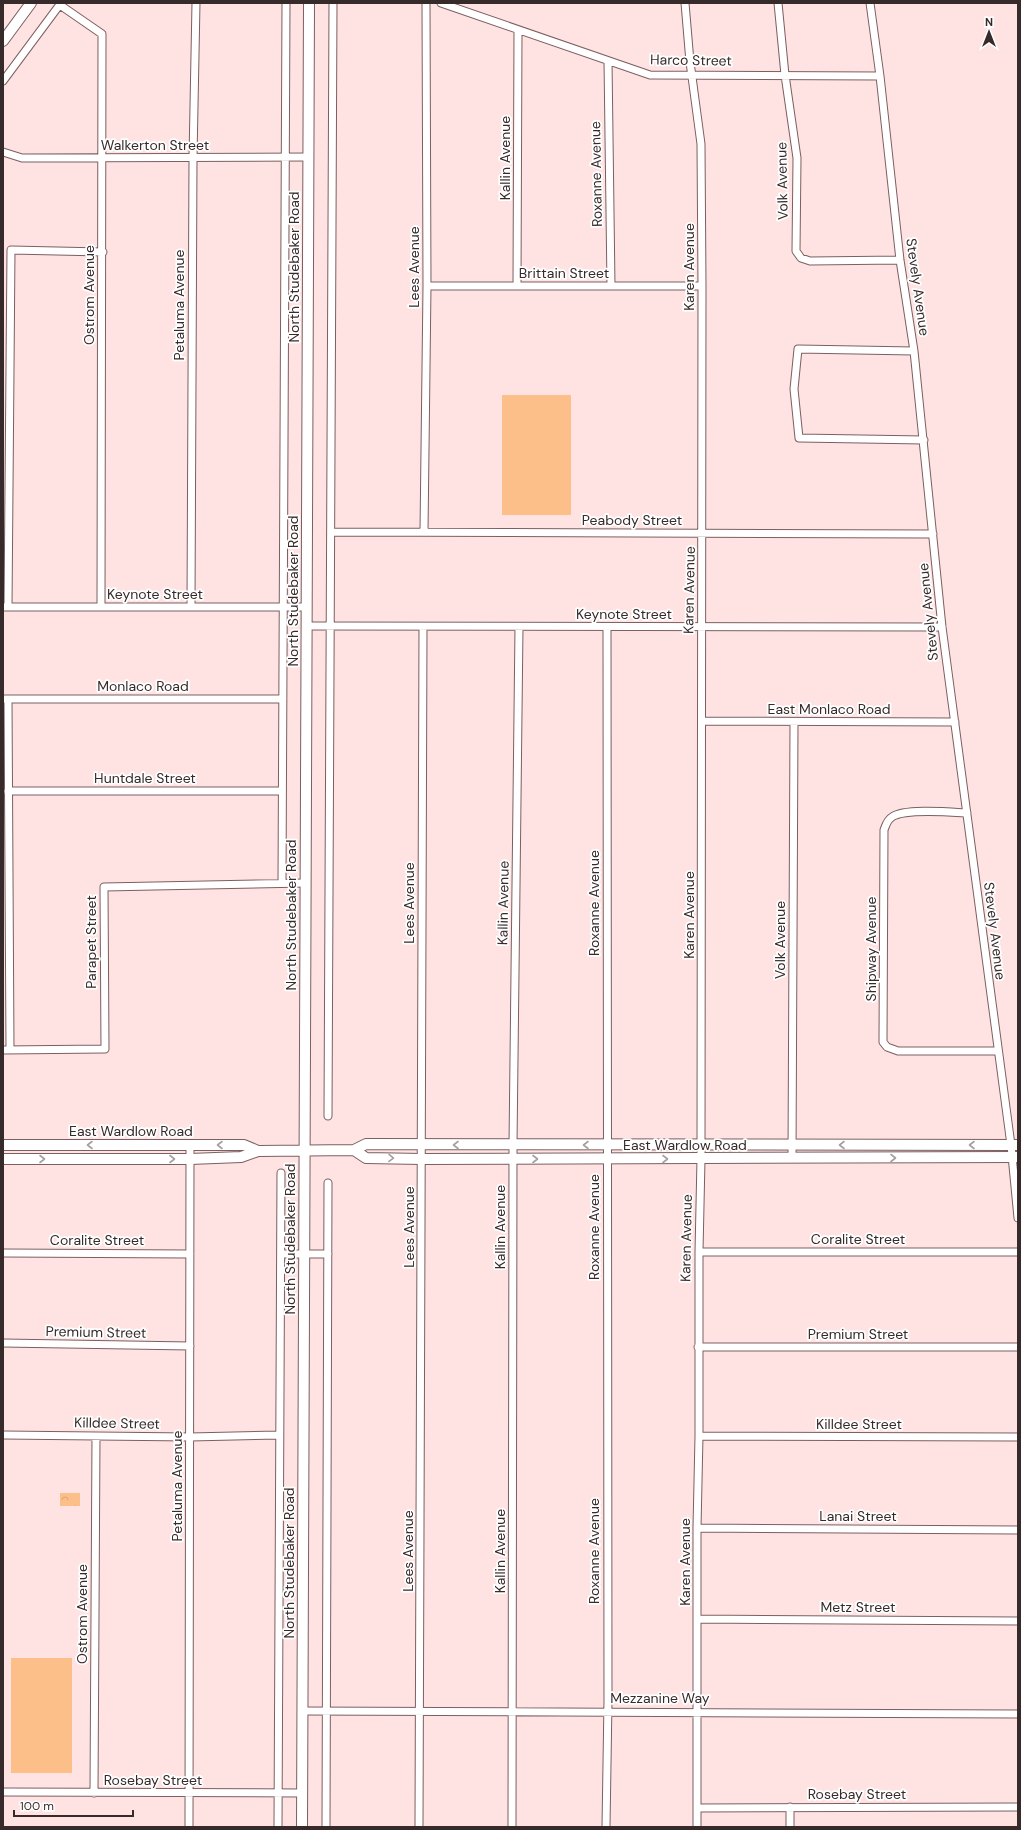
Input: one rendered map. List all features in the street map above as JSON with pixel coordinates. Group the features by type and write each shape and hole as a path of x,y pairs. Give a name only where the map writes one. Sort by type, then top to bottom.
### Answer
{"main road":[{"path":"3,41 31,3"},
{"name":"North Studebaker Road","path":"302,1827 309,3"},
{"name":"East Wardlow Road","path":"3,1159 190,1159 242,1157 258,1151 354,1150 366,1144 1014,1145"},
{"name":"East Wardlow Road","path":"3,1145 244,1145 258,1151"},
{"name":"East Wardlow Road","path":"354,1150 366,1158 422,1159 1015,1157"}],"street":[{"name":"Petaluma Avenue","path":"191,606 193,158 196,3"},
{"name":"North Studebaker Road","path":"282,883 284,157 286,3"},
{"path":"328,1116 333,3"},
{"name":"Lees Avenue","path":"424,532 427,286 426,3"},
{"name":"Harco Street","path":"441,3 650,75 880,76"},
{"name":"Karen Avenue","path":"685,3 701,144 702,286 703,534 701,1159 698,1347 700,1436 698,1528 697,1827"},
{"name":"Volk Avenue","path":"778,3 785,75 797,158 796,251 801,258 810,261 900,260"},
{"name":"Stevely Avenue","path":"870,3 880,76 900,260 914,351 942,627 998,1051 1014,1145 1018,1218"},
{"path":"3,81 60,4"},
{"name":"Ostrom Avenue","path":"60,4 102,34 102,607"},
{"name":"Kallin Avenue","path":"517,286 518,30"},
{"name":"Roxanne Avenue","path":"608,61 610,286"},
{"name":"Walkerton Street","path":"3,152 22,158 308,157"},
{"path":"5,607 11,250 103,252"},
{"name":"Brittain Street","path":"427,286 702,286"},
{"path":"914,351 798,349 794,389 799,438 924,440"},
{"name":"Peabody Street","path":"331,532 933,534"},
{"name":"Keynote Street","path":"5,607 306,607"},
{"name":"Keynote Street","path":"306,626 942,627"},
{"name":"Lees Avenue","path":"419,1827 423,627"},
{"name":"Kallin Avenue","path":"512,1827 513,1145 519,627"},
{"name":"Roxanne Avenue","path":"606,1827 608,1712 606,1145 607,627"},
{"path":"5,699 8,791 7,1050"},
{"name":"Monlaco Road","path":"5,699 283,699"},
{"name":"East Monlaco Road","path":"702,721 955,722"},
{"name":"Volk Avenue","path":"792,1158 794,722"},
{"name":"Huntdale Street","path":"8,791 282,791"},
{"name":"Shipway Avenue","path":"967,813 906,812 890,818 886,823 884,830 883,1042 887,1047 898,1051 998,1051"},
{"name":"Parapet Street","path":"7,1050 105,1049 104,887 306,883"},
{"name":"Petaluma Avenue","path":"189,1827 190,1145"},
{"name":"North Studebaker Road","path":"278,1827 281,1173"},
{"path":"326,1827 328,1183"},
{"name":"Coralite Street","path":"699,1252 1018,1252"},
{"name":"Coralite Street","path":"3,1253 190,1254"},
{"path":"281,1254 328,1254"},
{"name":"Premium Street","path":"3,1344 190,1346"},
{"name":"Premium Street","path":"698,1347 1018,1347"},
{"name":"Killdee Street","path":"3,1435 190,1437 280,1435"},
{"name":"Ostrom Avenue","path":"94,1793 96,1436"},
{"name":"Killdee Street","path":"700,1436 1018,1437"},
{"name":"Lanai Street","path":"698,1528 1018,1530"},
{"name":"Metz Street","path":"698,1619 1018,1621"},
{"name":"Mezzanine Way","path":"302,1711 698,1711 1018,1714"},
{"name":"Rosebay Street","path":"3,1792 189,1794 302,1793"},
{"path":"790,1807 790,1827"},
{"name":"Rosebay Street","path":"697,1808 1018,1807"}],"green space":[{"path":"502,395 571,395 571,515 502,515"},
{"path":"60,1493 80,1493 80,1506 60,1506"},
{"path":"11,1658 72,1658 72,1773 11,1773"}]}
